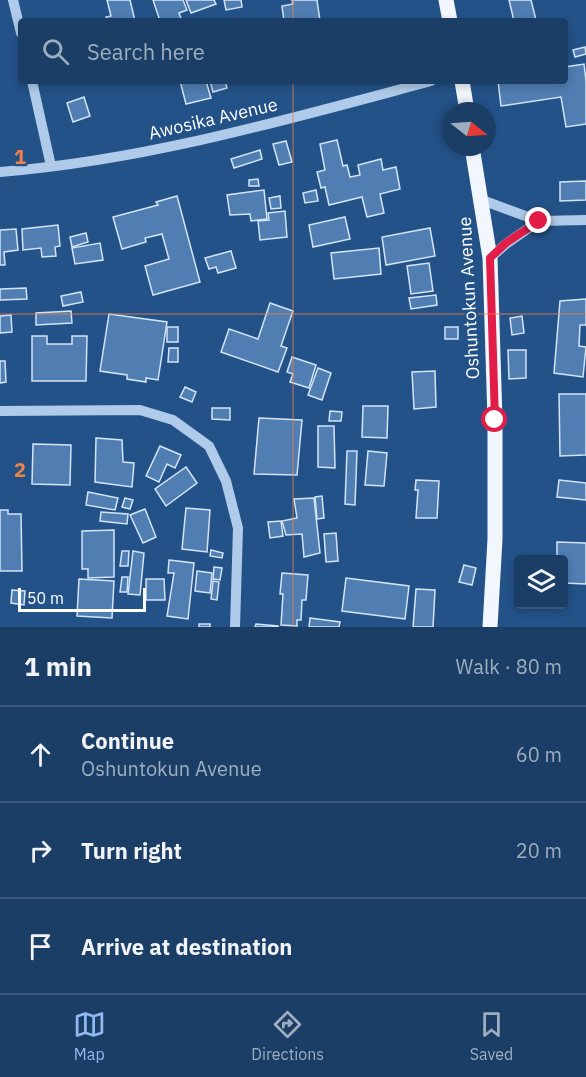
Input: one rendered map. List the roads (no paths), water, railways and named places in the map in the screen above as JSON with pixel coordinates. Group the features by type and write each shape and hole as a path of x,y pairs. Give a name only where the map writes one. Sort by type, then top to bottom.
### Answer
{"main road":[{"path":"446,0 449,18"},
{"path":"462,84 465,102"},
{"name":"Oshuntokun Avenue","path":"474,156 490,258 495,420 495,539 490,627"}],"street":[{"path":"14,0 18,19"},
{"path":"33,84 51,166"},
{"name":"Awosika Avenue","path":"0,172 152,151 250,129 420,84"},
{"path":"482,200 539,221 586,220"},
{"path":"490,258 506,243 539,221"},
{"path":"0,411 140,410 173,420 209,446 226,481 238,528 235,627"}]}
